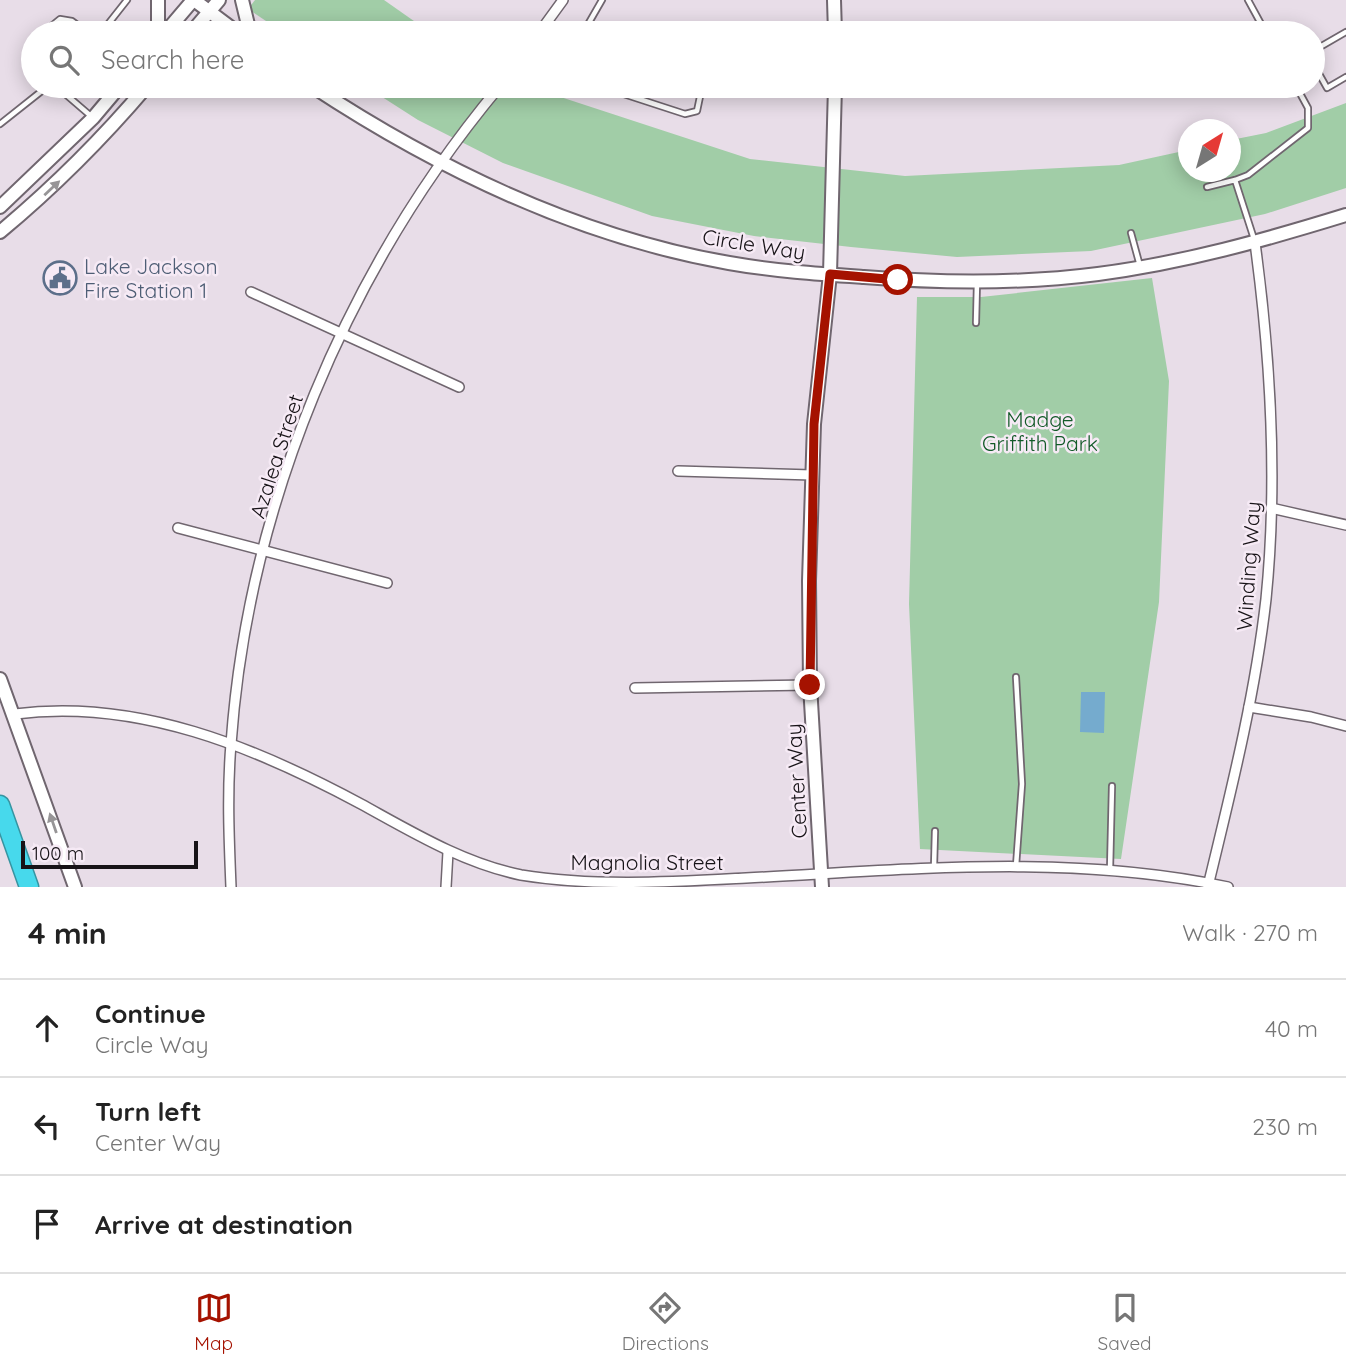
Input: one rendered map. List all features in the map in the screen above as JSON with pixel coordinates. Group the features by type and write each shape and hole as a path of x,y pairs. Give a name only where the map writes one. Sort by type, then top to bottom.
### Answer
{"highway":[{"path":"0,806 29,887"}],"street":[{"path":"158,0 158,21"},
{"path":"175,21 193,0 221,21"},
{"path":"201,21 219,0"},
{"path":"242,0 247,21"},
{"path":"548,21 563,0"},
{"path":"834,0 835,21"},
{"path":"0,207 24,187 110,98"},
{"path":"0,232 107,132 137,98"},
{"name":"Circle Way","path":"333,98 442,161 520,201 642,242 730,263 830,274 977,281 1065,277 1140,267 1255,243 1346,215"},
{"name":"Azalea Street","path":"231,887 231,744 242,657 264,551 300,428 341,335 396,235 442,161 491,98"},
{"name":"Center Way","path":"821,881 810,685 812,475 819,371 830,274 835,98"},
{"path":"93,118 107,132"},
{"path":"24,187 34,203"},
{"name":"Winding Way","path":"1209,885 1249,707 1266,597 1271,508 1269,368 1255,243"},
{"path":"251,292 459,387"},
{"path":"678,471 812,475"},
{"path":"1271,508 1346,525"},
{"path":"178,528 387,583"},
{"path":"0,679 15,714 75,887"},
{"path":"635,688 810,685"},
{"path":"1249,707 1311,716 1346,726"},
{"name":"Magnolia Street","path":"15,714 79,709 117,714 152,720 231,744 284,766 448,852 521,874 628,885 821,881 934,867 1016,866 1110,871 1228,887"},
{"path":"446,887 448,852"}],"lane":[{"path":"110,21 127,0"},
{"path":"590,21 603,0"},
{"path":"1248,0 1259,21"},
{"path":"1325,44 1346,32"},
{"path":"1325,84 1327,88 1346,77"},
{"path":"0,124 33,98"},
{"path":"70,98 93,118"},
{"path":"636,98 685,114 697,111 701,98"},
{"path":"1241,178 1308,128 1308,108 1302,98"},
{"path":"1207,187 1227,182"},
{"path":"1236,182 1255,243"},
{"path":"1132,233 1140,267"},
{"path":"976,323 977,281"},
{"path":"1016,677 1022,784 1016,866"},
{"path":"1110,871 1112,786"},
{"path":"934,867 935,831"}],"green space":[{"path":"255,0 384,0 414,21 266,21 248,9"},
{"path":"384,98 564,98 750,159 905,176 1119,165 1178,152 1178,182 1241,182 1241,138 1266,133 1346,103 1346,188 1265,214 1091,251 957,257 754,236 652,216 503,163 418,120"},
{"name":"Madge Griffith Park","path":"1152,278 1169,381 1159,602 1121,859 920,849 909,604 917,297 981,297"}],"water":[{"path":"1081,692 1105,692 1104,733 1080,732"}],"place":[{"name":"Lake Jackson Fire Station 1","path":"60,278"}],"route":[{"path":"810,685 809,581 814,424 830,274 898,280"}]}
